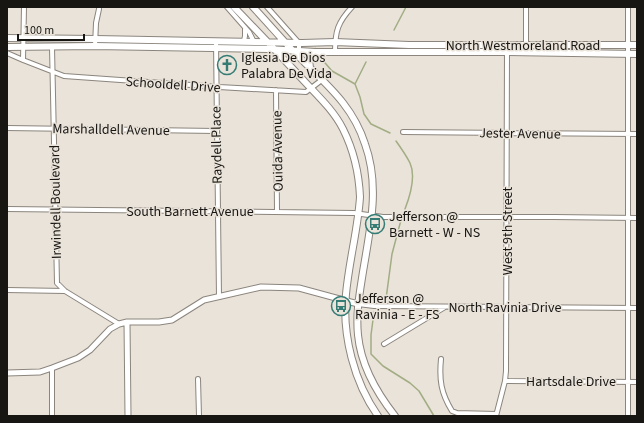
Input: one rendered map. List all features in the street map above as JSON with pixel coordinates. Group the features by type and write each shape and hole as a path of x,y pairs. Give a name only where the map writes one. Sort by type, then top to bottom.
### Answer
{"main road":[{"path":"234,7 268,42 339,121 350,143 359,182 360,197 346,300 346,328 352,358 361,385 378,416"},
{"path":"253,7 348,108 364,138 374,182 372,216 358,304 358,336 364,362 376,390 395,416"},
{"path":"7,38 244,41 287,43 335,42 409,48"},
{"name":"North Westmoreland Road","path":"409,48 507,44 637,45"},
{"path":"7,47 95,46 216,48 315,52 409,48"},
{"name":"North Westmoreland Road","path":"409,48 507,52 637,54"},
{"path":"310,68 308,59 310,54 315,52"}],"street":[{"path":"23,60 24,7"},
{"path":"227,7 244,29 249,32 254,42"},
{"path":"267,7 298,43 296,51"},
{"path":"335,52 338,26 343,17 352,7"},
{"path":"526,7 526,52"},
{"path":"628,7 628,416"},
{"path":"95,46 96,24 99,9"},
{"path":"244,29 244,41"},
{"name":"Raydell Place","path":"216,41 219,297"},
{"name":"West 9th Street","path":"496,415 505,381 506,371 507,44"},
{"name":"Irwindell Boulevard","path":"52,47 57,280 59,286 65,291"},
{"name":"Schooldell Drive","path":"7,53 52,72 76,78 306,92 311,89"},
{"path":"311,89 322,79"},
{"name":"Ouida Avenue","path":"276,90 277,212"},
{"name":"Marshalldell Avenue","path":"7,128 216,131"},
{"name":"Jester Avenue","path":"403,132 637,134"},
{"name":"South Barnett Avenue","path":"7,209 358,213 372,216 637,218"},
{"path":"7,373 33,373 52,368 82,356 90,350 110,329 119,324 127,322 159,322 172,320 204,300 265,287 293,287 358,304"},
{"path":"7,290 65,291 119,324"},
{"name":"North Ravinia Drive","path":"358,304 374,306 637,308"},
{"path":"384,344 446,306"},
{"path":"127,322 128,416"},
{"path":"441,359 440,385 452,411 457,413 496,415"},
{"path":"52,368 52,416"},
{"path":"198,379 199,416"},
{"name":"Hartsdale Drive","path":"505,381 637,382"}],"waterway":[{"path":"394,30 406,7"},
{"path":"320,57 332,71 355,84 364,114 371,124 390,133"},
{"path":"355,84 366,62"},
{"path":"396,141 407,157 412,168 412,186 405,209"},
{"path":"386,299 392,254 401,220"},
{"path":"374,312 371,335 371,354 383,366 410,383 419,391 434,416"}],"place":[{"name":"Iglesia De Dios Palabra De Vida","path":"227,65"},
{"name":"Jefferson @ Barnett - W - NS","path":"375,224"},
{"name":"Jefferson @ Ravinia - E - FS","path":"341,306"}]}
